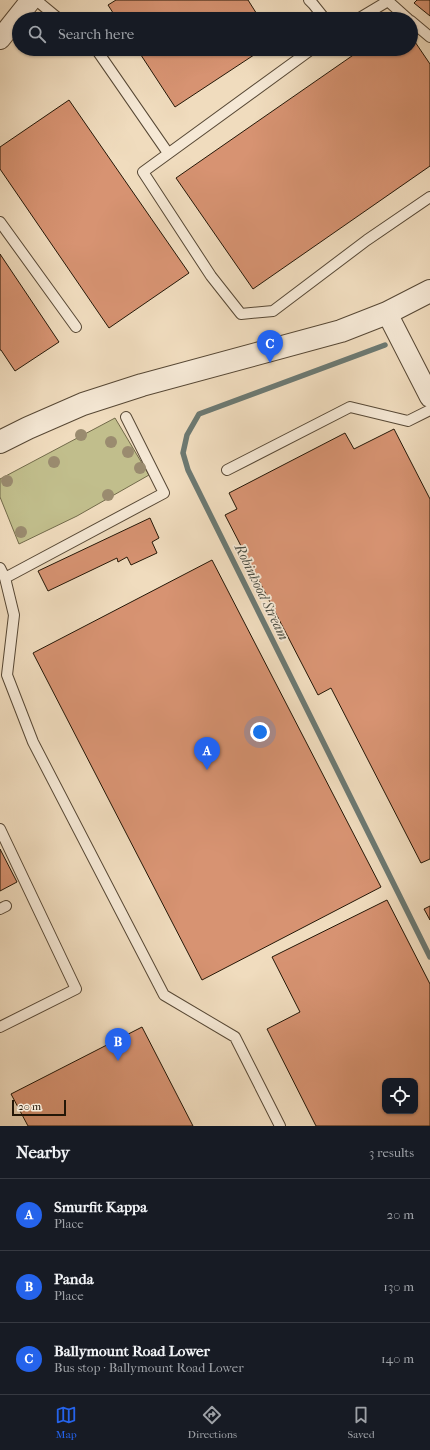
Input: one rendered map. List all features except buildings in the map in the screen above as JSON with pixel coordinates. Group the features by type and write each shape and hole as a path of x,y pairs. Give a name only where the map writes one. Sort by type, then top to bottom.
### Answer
{"street":[{"path":"21,12 31,0"},
{"path":"0,39 12,24"},
{"path":"0,442 83,404 142,385 341,331 387,313 430,291"},
{"path":"387,313 430,398"}],"lane":[{"path":"36,0 51,12"},
{"path":"308,0 319,12"},
{"path":"370,12 388,2 400,12"},
{"path":"418,27 430,37"},
{"path":"101,56 168,153"},
{"path":"302,56 143,172 211,276 241,314 273,311 367,240 430,197"},
{"path":"0,222 76,327"},
{"path":"227,470 350,407 408,421 430,410"},
{"path":"5,578 164,493 126,417"},
{"path":"0,568 5,578 14,614 7,675 33,742 164,995 235,1037 280,1126"},
{"path":"0,829 76,989 0,1027"}],"shaded area":[{"path":"115,418 149,475 77,516 19,544 0,497 0,479"}],"waterway":[{"name":"Robinhood Stream","path":"385,345 199,414 187,435 183,453 188,470 430,957"}],"place":[{"name":"Ballymount Road Lower","path":"270,363"},
{"name":"Smurfit Kappa","path":"207,770"},
{"name":"Panda","path":"118,1061"}]}
